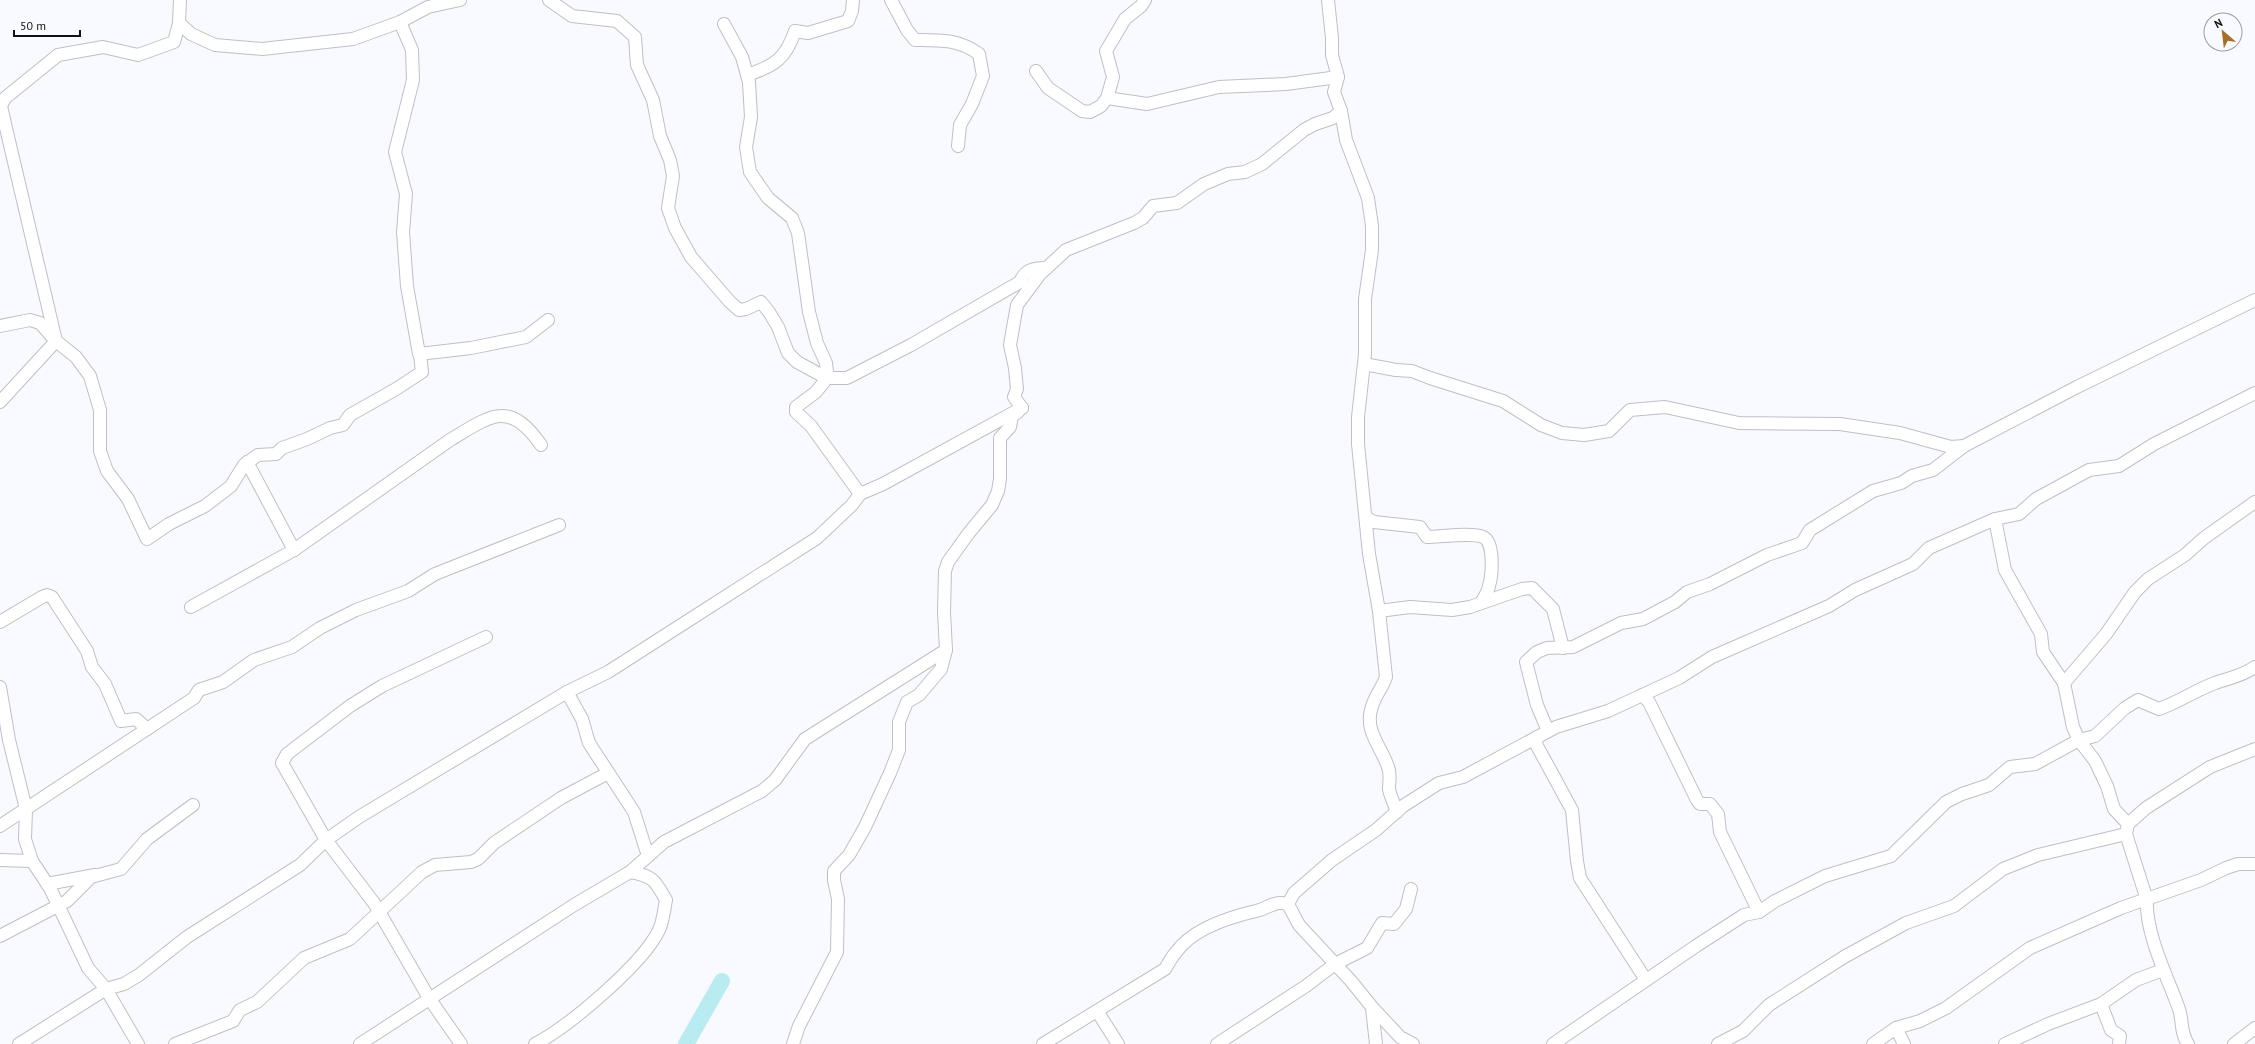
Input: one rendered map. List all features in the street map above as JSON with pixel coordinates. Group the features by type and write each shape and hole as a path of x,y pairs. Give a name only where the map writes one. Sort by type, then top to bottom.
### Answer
{"street":[{"path":"56,341 1,106 5,98 58,55 103,47 138,55 174,42 179,24 180,0"},
{"path":"179,24 191,34 215,45 262,49 354,39 400,22 428,7 460,0"},
{"path":"549,0 572,16 617,21 635,37 637,65 653,100 660,136 670,160 673,176 668,208 675,228 691,257 730,302 739,310 746,309 761,302 778,327 788,353 797,362 825,377 847,378 911,345 1020,282 1023,274 1029,270 1046,268"},
{"path":"747,75 768,67 784,55 795,31 808,33 848,21 852,11 853,0"},
{"path":"891,0 907,30 915,40 942,40 966,44 979,54 984,76 972,104 960,125 958,146"},
{"path":"1036,71 1048,88 1082,111 1090,112 1101,106 1107,98 1114,77 1106,51 1125,18 1141,6 1145,0"},
{"path":"1328,0 1332,38 1332,55 1338,77 1334,92 1341,111 1346,140 1368,198 1372,226 1372,250 1366,299 1364,364 1358,417 1358,444 1369,554 1379,611 1386,677 1370,711 1370,724 1372,733 1389,768 1389,790 1397,812"},
{"path":"0,326 30,320 40,323 56,341 76,357 90,376 100,410 100,451 107,471 128,499 147,539 169,524 205,506 231,486 247,462 262,454 276,454 282,448 307,439 330,428 342,425 352,414 396,389 422,372 407,286 403,232 406,194 395,152 413,80 412,50 400,22"},
{"path":"724,24 742,57 747,75 751,101 751,117 746,146 750,172 768,198 792,218 798,233 809,312 816,343 826,363 825,377 816,392 796,407 796,412 811,426 860,494"},
{"path":"1107,98 1147,104 1219,87 1286,84 1338,77"},
{"path":"1022,408 1014,397 1017,389 1015,368 1010,345 1013,315 1016,305 1031,284 1046,268 1066,250 1142,218 1153,206 1177,203 1204,184 1228,174 1245,172 1262,164 1304,130 1315,124 1333,118 1341,111"},
{"path":"1548,731 1537,705 1526,662 1537,652 1547,648 1573,647 1621,623 1643,619 1674,602 1687,592 1710,584 1766,555 1802,543 1810,530 1873,491 1901,483 1912,476 1933,470 1964,446 2077,387 2255,300"},
{"path":"420,354 471,348 526,337 548,320"},
{"path":"0,402 56,341"},
{"path":"1364,364 1396,370 1412,370 1430,378 1487,396 1508,404 1541,426 1562,433 1584,435 1602,433 1609,431 1630,410 1665,407 1739,423 1840,424 1900,433 1951,446 1964,446"},
{"path":"1288,904 1294,893 1332,860 1376,830 1403,806 1439,783 1463,778 1548,731 1608,711 1679,678 1692,668 1712,657 1829,606 1855,590 1913,564 1929,548 1995,519 2018,514 2036,499 2089,470 2119,466 2154,444 2255,393"},
{"path":"19,1044 106,990 124,984 139,975 187,937 300,865 326,840 359,817 568,692 608,672 817,538 852,505 860,494 883,484 1022,408"},
{"path":"793,1044 799,1026 838,952 838,906 834,871 849,855 865,827 890,774 899,750 899,722 907,702 919,695 934,679 940,669 946,650 944,612 945,571 948,562 968,534 992,505 998,491 1000,479 1000,438 1010,427 1012,416 1022,408"},
{"path":"191,607 294,550 450,440 475,425 498,415 511,416 530,429 541,445"},
{"path":"247,462 294,550"},
{"path":"2064,683 2106,634 2135,592 2148,579 2185,555 2204,538 2255,502"},
{"path":"1366,518 1374,522 1420,527 1427,537 1466,535 1483,537 1488,541 1491,551 1492,564 1489,586 1481,603"},
{"path":"1995,519 2005,570 2041,634 2043,652 2064,683 2068,698 2070,718 2079,740 2095,761 2107,786 2114,809 2127,829 2147,900 2146,911 2163,970 2179,1011 2182,1035 2188,1044"},
{"path":"0,826 63,782 194,698 199,690 223,682 261,656 292,647 320,628 356,610 408,591 434,574 559,525"},
{"path":"1379,611 1410,607 1452,610 1481,603 1522,589 1532,588 1553,609 1563,648"},
{"path":"0,622 42,597 47,595 52,597 87,651 92,667 105,684 121,721 136,719 147,729"},
{"path":"461,1044 429,998 379,911 326,840 284,769 282,763 284,758 350,706 382,686 486,637"},
{"path":"360,1044 429,998 630,872 664,842 762,791 775,780 805,739 946,650"},
{"path":"1553,1044 1744,915 1759,912 1775,901 1825,876 1891,856 1946,802 1962,794 1989,785 2010,767 2035,764 2044,761 2052,753 2079,740 2095,736 2125,708 2138,700 2159,709 2186,698 2214,683 2245,674 2255,666"},
{"path":"0,687 3,694 3,722 26,809 25,839 32,861 47,884 88,968 106,990 138,1044"},
{"path":"568,692 582,719 589,742 634,812 648,856"},
{"path":"1642,695 1649,702 1696,800 1700,804 1710,804 1718,814 1720,832 1759,912"},
{"path":"1537,737 1536,744 1572,810 1580,878 1646,980"},
{"path":"1718,1044 1743,1031 1769,1005 1844,957 1906,923 1954,906 2003,869 2038,855 2127,829 2146,808 2210,767 2255,748"},
{"path":"175,1044 233,1021 240,1010 257,1002 304,958 350,939 422,872 435,865 478,859 494,843 548,807 608,773"},
{"path":"47,884 98,875 121,869 147,839 193,805"},
{"path":"0,860 32,861"},
{"path":"1873,1044 1896,1028 1920,1021 1946,1008 2030,948 2121,908 2201,880 2226,868 2238,864 2255,864"},
{"path":"535,1044 582,1013 636,961 660,930 666,900 656,881 646,875 630,872"},
{"path":"0,936 68,901 83,884 98,875"},
{"path":"1217,1044 1306,986 1335,964 1367,948 1382,923 1394,924 1406,909 1411,888"},
{"path":"1043,1044 1165,969 1182,945 1220,922 1239,914 1258,911 1279,902 1288,904 1299,925 1372,1007 1400,1037 1413,1044"},
{"path":"2005,1044 2048,1024 2101,1004 2136,980 2163,970"},
{"path":"2101,1004 2111,1030 2120,1036 2119,1044"},
{"path":"1372,1007 1376,1044"},
{"path":"1097,1011 1118,1044"},
{"path":"1896,1028 1904,1044"},
{"path":"2234,1044 2255,1028"}],"waterway":[{"path":"686,1044 722,981"}]}
